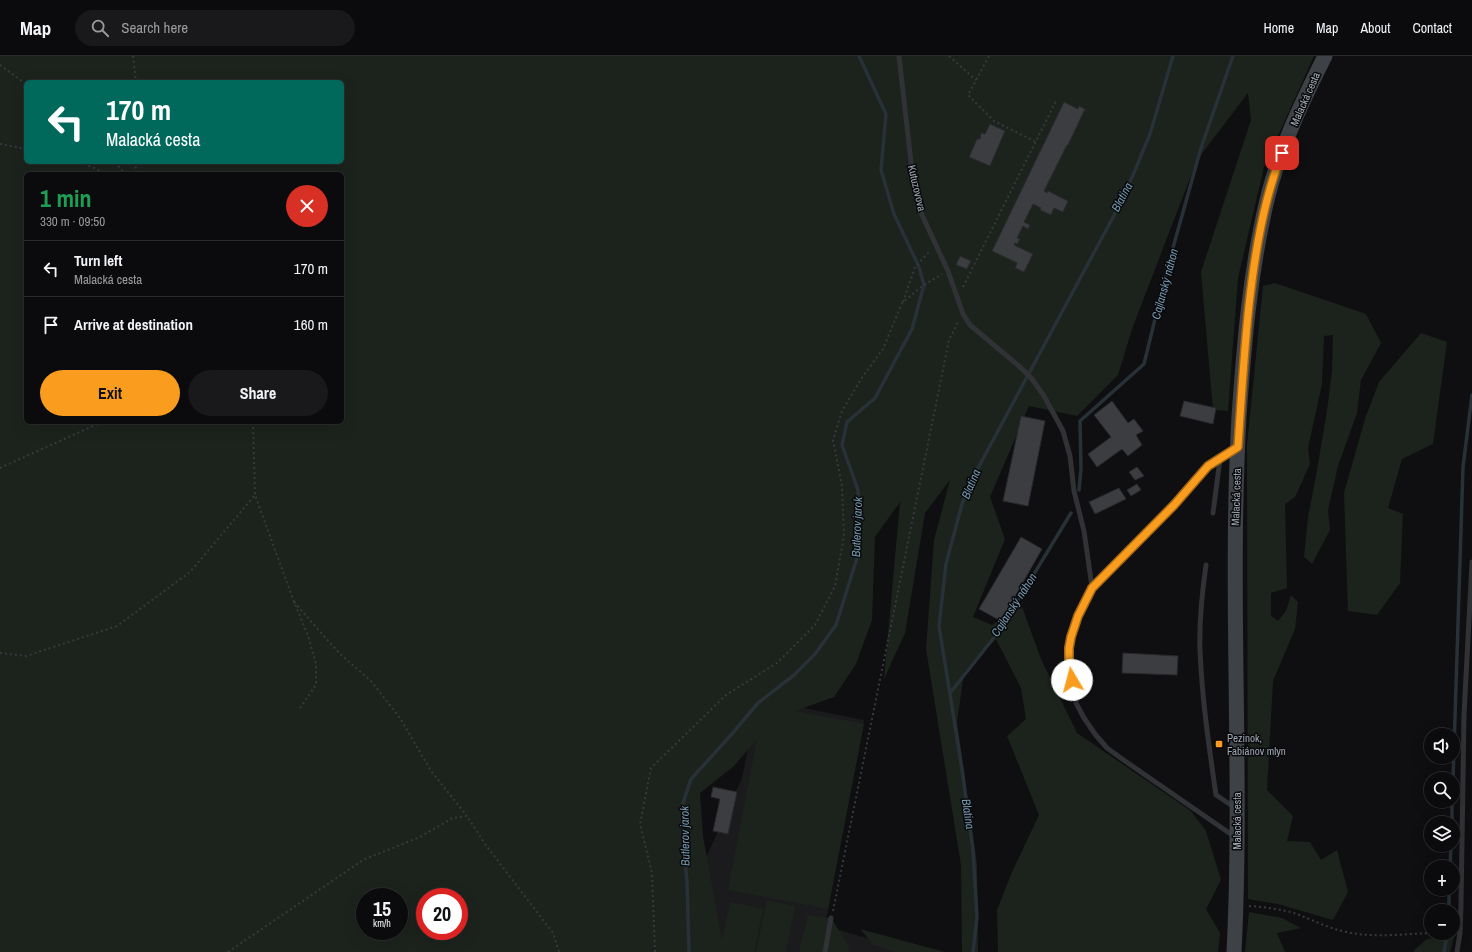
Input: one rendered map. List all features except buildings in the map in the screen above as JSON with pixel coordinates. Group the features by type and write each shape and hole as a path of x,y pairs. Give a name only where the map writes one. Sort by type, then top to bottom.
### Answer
{"main road":[{"name":"Malacká cesta","path":"1234,952 1237,839 1235,565 1242,366 1255,261 1267,199 1277,167 1298,113 1325,56"}],"lane":[{"name":"Kutuzovova","path":"898,56 907,138 915,191 922,215 948,271 963,314 970,325 1032,379 1044,396 1063,431 1067,444 1092,588"},
{"path":"1237,839 1107,748 1095,734 1076,703 1069,648 1078,616 1092,588 1174,505 1208,466 1238,447"},
{"path":"1213,513 1220,459"},
{"path":"1460,934 1464,715 1472,562"},
{"path":"1206,565 1202,592 1200,649 1205,716 1216,795 1237,808"},
{"path":"824,952 831,918"},
{"path":"1457,952 1459,940"}],"path":[{"path":"133,56 136,80"},
{"path":"949,56 976,80"},
{"path":"989,56 968,94 994,121 1036,142"},
{"path":"0,65 24,83"},
{"path":"957,299 1056,101"},
{"path":"0,144 24,149"},
{"path":"84,164 103,172"},
{"path":"117,164 124,172"},
{"path":"655,952 652,873 640,824 651,768 726,695 777,663 815,625 835,586 844,536 842,486 833,440 842,411 861,379 883,350 915,267 936,244"},
{"path":"902,303 921,287 948,271"},
{"path":"831,918 949,340 963,314"},
{"path":"0,468 98,424"},
{"path":"253,424 255,495 308,636 316,664 316,685 300,708"},
{"path":"0,653 26,656 116,626 190,572 255,495"},
{"path":"293,599 339,653 371,681 400,718 431,771 467,816 485,844 553,933 559,952"},
{"path":"228,952 363,860 420,836 453,818 467,816"},
{"path":"1236,904 1280,910 1345,932 1363,935 1424,933"}],"shaded area":[{"path":"0,56 1314,56 1264,167 1238,278 1228,411 1213,410 1201,272 1251,120 1248,93 1197,160 1132,329 1118,375 1077,416 1029,406 990,497 1005,539 973,617 992,625 1021,604 1041,659 1077,733 1191,811 1206,831 1221,880 1206,909 1220,933 1218,952 998,952 997,910 1012,872 1039,815 1007,736 1026,719 1021,688 996,639 964,672 957,722 977,864 978,952 962,952 961,865 926,649 934,540 950,480 925,513 905,633 884,679 900,502 875,537 872,620 856,664 834,697 795,711 864,724 828,909 728,890 757,739 734,766 700,793 703,836 722,940 730,902 763,909 754,952 0,952"},
{"path":"1275,283 1366,314 1381,343 1361,380 1357,413 1338,466 1328,510 1330,530 1312,564 1304,557 1308,517 1327,411 1332,371 1333,335 1324,336 1322,384 1308,448 1310,464 1295,497 1285,504 1287,588 1271,593 1271,616 1278,621 1286,611 1291,595 1298,602 1295,629 1273,681 1267,790 1293,816 1287,841 1310,842 1321,860 1337,850 1348,892 1333,920 1278,904 1248,899 1247,445 1263,286"},
{"path":"1421,333 1447,342 1433,444 1402,459 1388,508 1403,514 1400,583 1377,615 1348,611 1344,493 1365,419 1379,382"},
{"path":"758,699 864,720 825,926 915,952 681,952 686,902 742,778"},
{"path":"767,900 795,906 786,952 756,952"},
{"path":"1249,912 1282,918 1301,928 1277,933 1285,952 1245,952"},
{"path":"808,915 831,918 849,946 848,952 799,952"},
{"path":"860,929 945,952 895,952 874,945"},
{"path":"1426,940 1453,940 1450,952 1415,952 1414,950"}],"waterway":[{"name":"Butlerov jarok","path":"689,952 687,882 683,839 683,803 691,779 758,703 794,675 815,654 836,625 857,558 858,490 842,445 847,422 875,398 912,329 924,285 919,267 894,214 881,170 886,114 859,56"},
{"name":"Blatina","path":"973,952 977,917 973,850 962,769 939,626 946,564 962,504 978,468 1118,208 1133,175 1150,134 1173,56"},
{"name":"Cajlanský náhon","path":"1079,490 1081,469 1080,421 1144,364 1169,262 1201,148 1233,56"},
{"path":"1453,772 1463,467 1472,395"},
{"name":"Cajlanský náhon","path":"950,693 1000,630 1071,513"},
{"path":"1452,808 1452,816"},
{"path":"1450,860 1451,852"},
{"path":"1449,896 1449,904"},
{"path":"1444,952 1446,940"}],"place":[{"name":"Pezinok, Fabiánov mlyn","path":"1219,744"}],"route":[{"path":"1072,680 1069,658 1071,637 1078,616 1092,588 1174,505 1208,466 1238,447 1242,366 1255,261 1267,199 1282,153"}]}
